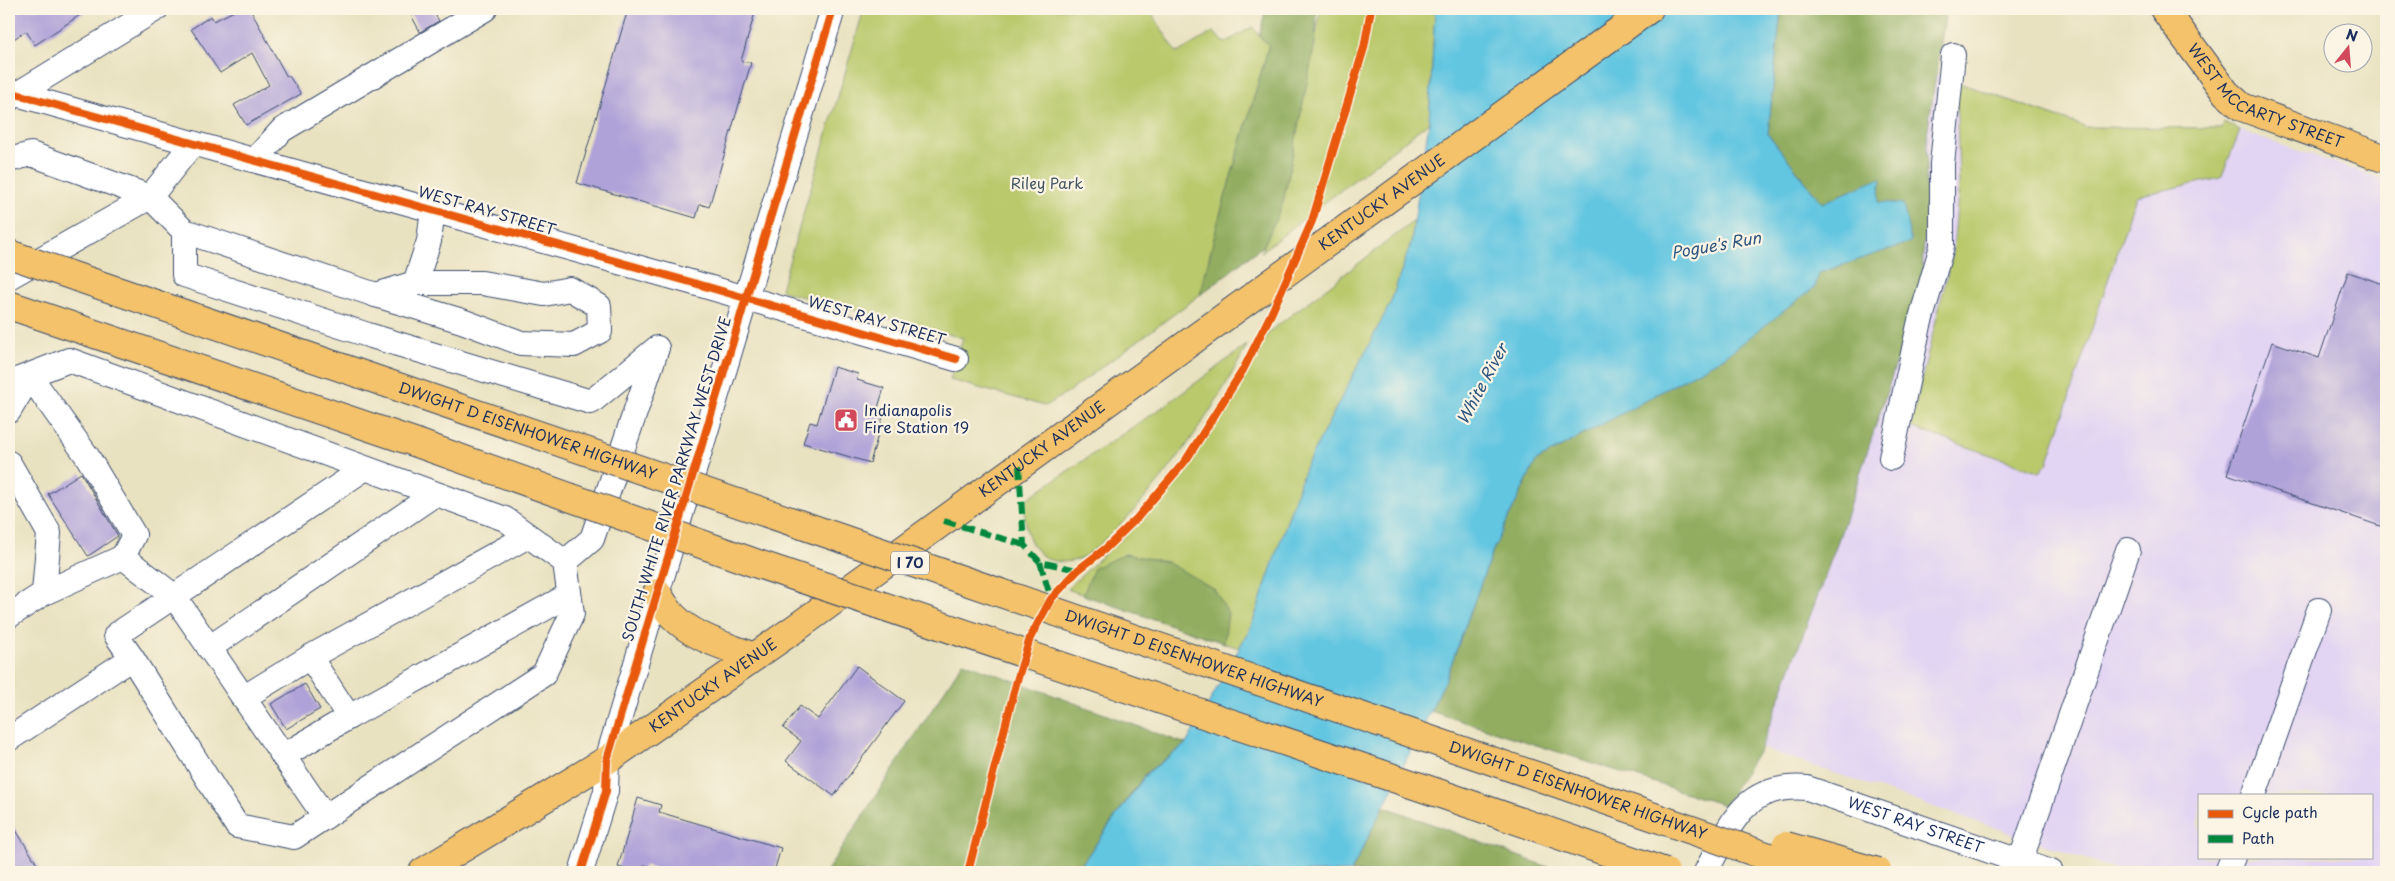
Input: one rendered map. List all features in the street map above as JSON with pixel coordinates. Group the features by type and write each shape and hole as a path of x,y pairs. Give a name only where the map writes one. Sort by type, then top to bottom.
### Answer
{"main road":[{"name":"KENTUCKY AVENUE","path":"423,872 607,760 754,657 1218,323 1649,9"},
{"name":"WEST MCCARTY STREET","path":"2164,9 2233,101 2242,107 2386,158"},
{"name":"DWIGHT D EISENHOWER HIGHWAY","path":"9,254 1812,872"},
{"path":"9,305 404,439 764,566 1410,783 1664,872"},
{"path":"657,593 673,616 688,629 702,638 754,657"},
{"path":"1545,779 1878,872"}],"street":[{"path":"11,95 156,9"},
{"path":"255,160 282,130 485,9"},
{"name":"SOUTH WHITE RIVER PARKWAY WEST DRIVE","path":"582,872 606,791 607,760 833,9"},
{"path":"1891,458 1919,324 1942,246 1942,164 1953,55"},
{"name":"WEST RAY STREET","path":"11,95 255,160 956,359"},
{"path":"9,277 150,197 192,143"},
{"path":"9,160 31,154 150,197 184,231 376,295 462,321 521,343 574,345 600,331 599,306 570,289 544,294 482,283 415,282 376,295"},
{"path":"415,282 429,241 433,210"},
{"path":"184,231 184,275 368,335 591,402 657,348 571,604 544,674 294,837 237,826 132,658 116,636 364,469"},
{"path":"9,411 20,379 69,360 504,519 565,562 571,604"},
{"path":"9,616 44,593 123,557 134,535 87,456 20,379"},
{"path":"9,463 49,533 44,593"},
{"path":"209,648 435,494"},
{"path":"243,698 310,657 528,536"},
{"path":"565,562 592,540"},
{"path":"2020,862 2128,550"},
{"path":"123,557 174,596 324,817"},
{"path":"283,756 349,717 571,604"},
{"path":"2254,794 2319,610"},
{"path":"310,657 349,717"},
{"path":"9,739 132,658"},
{"name":"WEST RAY STREET","path":"1706,872 1736,815 1746,804 1769,792 1781,789 1807,788 2050,872"},
{"path":"2227,872 2232,858"}],"shaded area":[{"path":"1936,74 2086,127 2221,128 2224,122 2257,137 2386,180 2386,872 2124,872 1761,748 1839,538 1927,135"}],"green space":[{"name":"Riley Park","path":"864,9 1149,9 1177,53 1213,32 1225,43 1252,27 1269,45 1218,222 1200,295 1064,395 1045,406 950,380 963,338 788,293 781,289"},
{"path":"1266,9 1317,9 1315,43 1283,203 1264,245 1200,295 1218,222 1269,45 1259,36"},
{"path":"1321,9 1435,9 1429,122 1261,252 1283,202"},
{"path":"1781,9 1946,9 1927,135 1925,229 1921,287 1839,538 1761,748 1724,805 1430,711 1445,681 1493,550 1536,461 1724,357 1819,273 1911,241 1906,224 1822,203 1768,134"},
{"path":"1956,82 2086,127 2221,128 2224,122 2240,130 2221,178 2136,196 2047,464 2040,472 1910,427 1953,251 1959,183"},
{"path":"1414,221 1411,243 1390,304 1305,468 1252,625 1239,648 1067,589 1140,521 1190,460 1213,428 1269,332"},
{"path":"1247,345 1204,420 1170,468 1112,533 1090,552 1076,560 1068,562 1056,561 1046,558 1039,553 1030,540 1028,533 1025,517 1025,500 1170,402"},
{"path":"1125,554 1167,562 1214,589 1228,613 1224,643 1083,595 1094,568"},
{"path":"963,662 1186,744 1146,773 1076,872 826,872"},
{"path":"1383,806 1561,872 1351,872"}],"water":[{"path":"1435,9 1781,9 1768,134 1822,203 1881,178 1878,202 1903,204 1911,242 1819,273 1815,287 1724,357 1536,461 1493,550 1445,681 1351,872 1076,872 1147,773 1186,744 1252,625 1305,468 1390,304 1411,243 1429,122"}],"building":[{"path":"9,9 89,9 35,45 26,31 9,42"},
{"path":"238,9 250,9 287,77 289,76 301,94 246,125 234,105 269,85 252,53 220,73 191,29 211,16 214,21"},
{"path":"408,9 432,9 439,21 420,32"},
{"path":"628,9 756,9 741,61 751,63 709,207 700,204 696,218 577,183"},
{"path":"2348,272 2386,285 2386,528 2227,474 2272,342 2319,358"},
{"path":"834,367 858,374 857,380 884,388 877,411 884,413 870,463 803,443 810,422 817,424"},
{"path":"81,473 118,536 88,556 48,494"},
{"path":"857,666 904,701 834,796 786,761 801,741 783,728 800,706 818,719"},
{"path":"305,684 320,709 286,729 271,704"},
{"path":"638,798 661,805 659,812 781,848 774,872 670,872 644,865 642,872 635,872 618,867"},
{"path":"9,819 42,872 9,872"}],"marked path":[{"path":"1019,466 1024,545 1040,562 1078,570"},
{"path":"944,521 1024,545"},
{"path":"1040,562 1051,599"}],"cycle path":[{"path":"581,872 606,791 607,760 833,9"},
{"path":"968,872 1016,684 1030,638 1051,599 1078,570 1105,549 1137,518 1186,460 1243,370 1272,312 1312,221 1364,48 1371,9"},
{"path":"9,92 694,283 956,359"}],"place":[{"name":"Indianapolis Fire Station 19","path":"846,420"}],"water label":[{"name":"Pogue's Run","path":"1716,245"},
{"name":"White River","path":"1482,384"}]}
